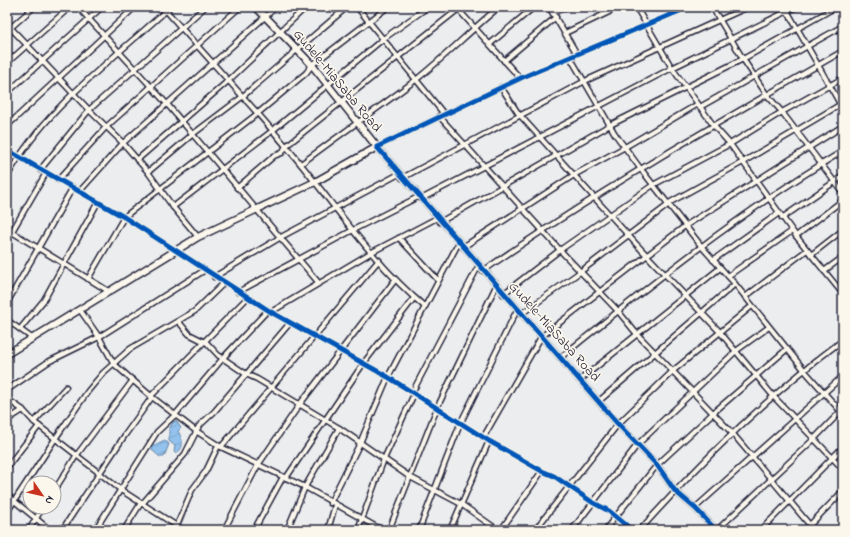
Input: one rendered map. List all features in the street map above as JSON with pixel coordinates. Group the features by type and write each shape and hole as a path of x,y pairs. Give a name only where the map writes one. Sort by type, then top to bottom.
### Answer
{"main road":[{"name":"Gudele-MiaSaba Road","path":"256,7 312,65 376,147"},
{"path":"7,354 178,251 198,237 256,208 315,182 376,147"}],"street":[{"path":"9,30 34,7"},
{"path":"7,63 70,7"},
{"path":"78,7 167,104 318,282"},
{"path":"7,93 102,7"},
{"path":"7,126 135,7"},
{"path":"7,177 18,157 72,93 120,52 165,9 170,7"},
{"path":"40,170 89,110 204,7"},
{"path":"58,180 106,127 240,7"},
{"path":"80,191 123,143 276,7"},
{"path":"136,160 228,81 306,7"},
{"path":"148,172 193,134 242,97 347,7"},
{"path":"357,7 444,114"},
{"path":"88,278 124,217 257,114 306,72 312,65 388,7"},
{"path":"173,207 272,131 326,84 383,39 428,7"},
{"path":"300,164 416,80 447,54 474,27 499,7"},
{"path":"490,44 534,7"},
{"path":"549,7 577,54"},
{"path":"504,61 554,15 565,7"},
{"path":"636,7 659,47 685,87 714,126 730,144 782,218 843,294"},
{"path":"376,147 520,78 689,7"},
{"path":"712,7 718,20 767,95 810,147 843,193"},
{"path":"214,277 281,237 335,208 464,144 519,114 585,81 748,7"},
{"path":"785,7 830,87 842,103 843,109"},
{"path":"238,292 353,230 483,166 672,68 796,7"},
{"path":"96,530 157,432 175,415 224,358 269,311 372,252 503,187 610,125 743,59 836,7"},
{"path":"238,188 274,156 282,153 286,146 398,58 458,8 520,78"},
{"path":"165,9 286,146 395,280 424,306"},
{"path":"565,33 609,12"},
{"path":"7,24 9,30 27,45 72,93 123,143 136,160 148,172 173,207 198,237"},
{"path":"463,247 574,175 699,105 808,48 843,26"},
{"path":"483,271 542,230 640,168 843,51"},
{"path":"570,57 610,125 667,204 684,226 735,284 805,372 842,412 716,530"},
{"path":"503,294 560,250 653,185 730,144 782,112 830,87 843,78"},
{"path":"501,87 519,114 646,255 720,332 774,397 843,469"},
{"path":"419,530 460,424 519,312 580,272 667,204 743,162 842,103"},
{"path":"439,116 580,272 618,311 636,333 674,370 733,434 814,530"},
{"path":"483,438 542,337 684,226 843,126"},
{"name":"Gudele-MiaSaba Road","path":"376,147 503,294 618,424 638,444 657,466 675,491 695,508 716,530"},
{"path":"7,150 124,217 178,251 214,277 247,298 315,338 388,377 483,438 542,471 554,476 592,502 616,516 632,530"},
{"path":"560,358 664,273 702,247 732,223 843,151"},
{"path":"7,240 46,173"},
{"path":"782,218 843,176"},
{"path":"7,303 73,188"},
{"path":"796,236 843,200"},
{"path":"20,329 44,300 98,202"},
{"path":"713,260 779,213"},
{"path":"7,230 110,292"},
{"path":"811,254 843,230"},
{"path":"728,276 792,231"},
{"path":"399,238 438,280"},
{"path":"330,503 360,443 388,377 459,242"},
{"path":"745,297 807,250"},
{"path":"824,271 843,257"},
{"path":"176,528 192,490 206,471 220,447 315,338 379,260"},
{"path":"358,530 384,460 413,393 478,265"},
{"path":"580,380 636,333 720,268"},
{"path":"7,390 48,362 99,337 205,270"},
{"path":"224,530 258,466 300,404 395,280"},
{"path":"7,512 88,391 103,373 130,349 179,322 195,311 224,283"},
{"path":"599,402 654,352 735,284"},
{"path":"837,287 843,284"},
{"path":"389,530 437,408 496,286"},
{"path":"62,530 99,473 152,397 202,342 247,298"},
{"path":"254,530 284,477 363,364 414,298"},
{"path":"535,530 568,485 618,424 674,370 752,306"},
{"path":"80,310 99,337 114,364 152,397 196,431 220,447 284,477 382,530"},
{"path":"7,320 32,338"},
{"path":"179,322 189,334 202,342 206,342 218,355 246,374 339,428 384,460 461,504 499,530 542,471"},
{"path":"124,530 142,504 186,454 199,426 214,412 290,323"},
{"path":"572,530 638,444 736,351 769,327"},
{"path":"640,530 675,491 733,434 774,397 843,340"},
{"path":"605,530 657,466 713,412 787,349"},
{"path":"695,508 795,419 823,392 843,376"},
{"path":"62,478 76,456 133,380"},
{"path":"34,422 66,387"},
{"path":"7,399 23,410 34,422 76,456 121,490 176,528 183,530"},
{"path":"7,420 23,410"},
{"path":"7,467 39,426"},
{"path":"287,530 305,488 339,428"},
{"path":"450,530 489,441"},
{"path":"761,530 843,447"},
{"path":"805,530 843,492"},
{"path":"7,495 50,530"},
{"path":"328,530 335,505"},
{"path":"29,530 38,515"}],"water":[{"path":"176,421 181,428 178,431 181,437 182,446 176,454 174,452 175,446 169,441 169,429 173,422"},
{"path":"165,440 169,444 164,457 160,457 152,450 152,446"}],"cycle path":[{"path":"689,7 523,77 377,147 618,424 657,465 675,491 695,508 716,530"},
{"path":"7,150 124,217 271,312 388,377 489,441 542,471 554,476 592,502 609,511 632,530"}]}
